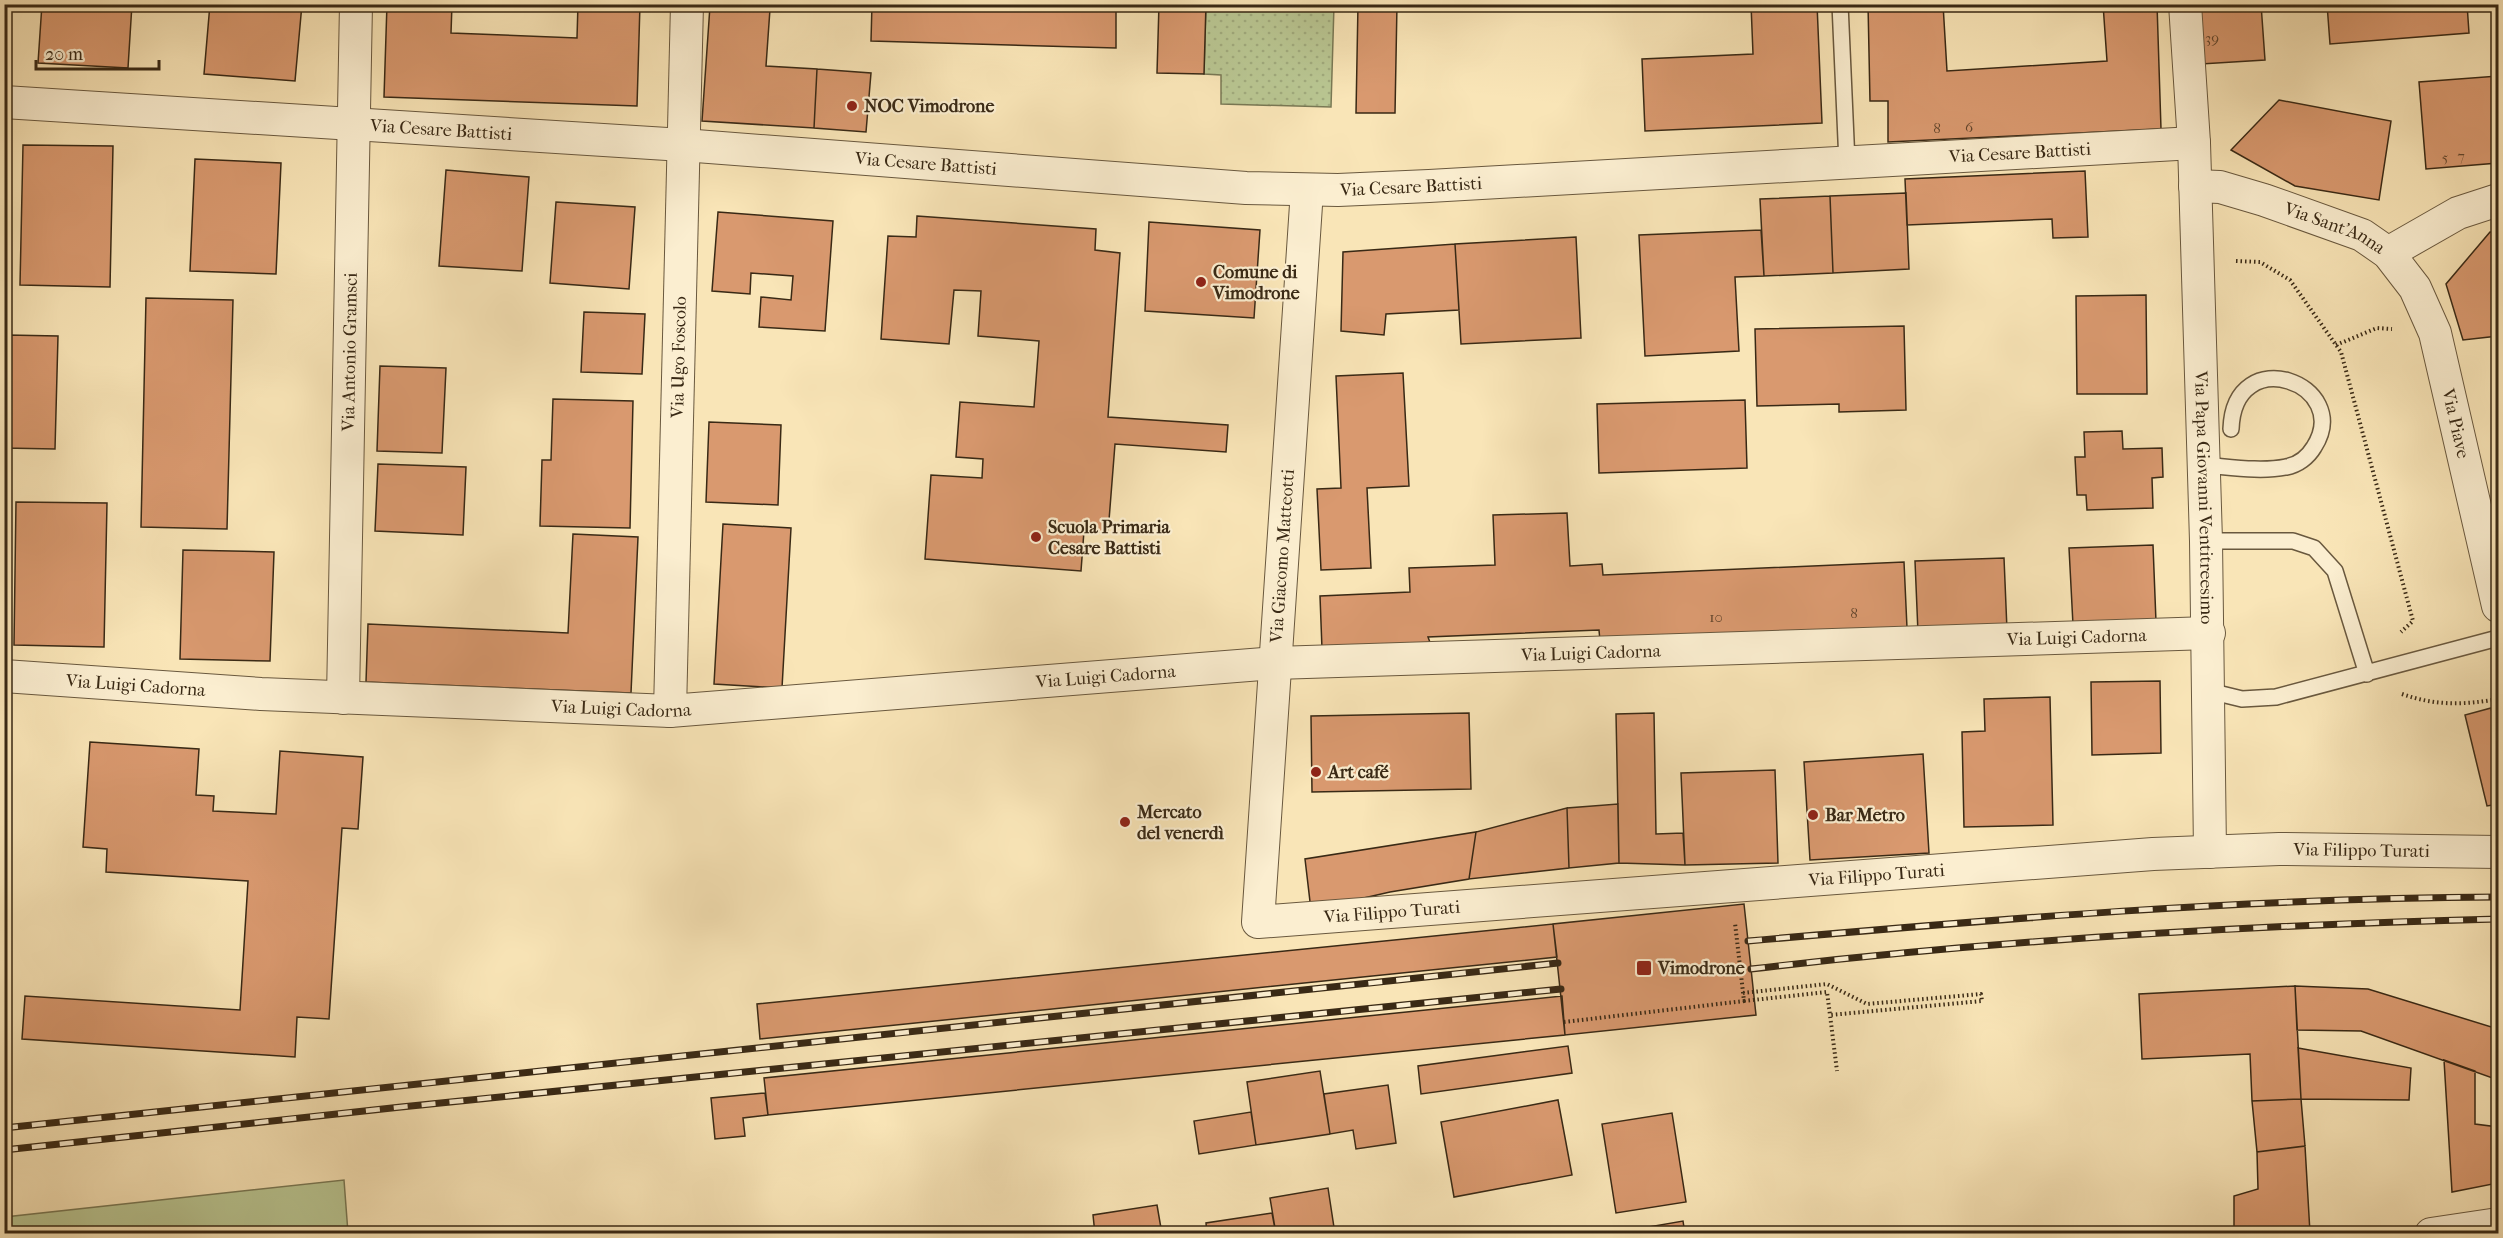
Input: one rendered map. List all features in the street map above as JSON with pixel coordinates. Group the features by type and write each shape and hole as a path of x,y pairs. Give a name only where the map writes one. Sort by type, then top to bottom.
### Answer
{"street":[{"name":"Via Antonio Gramsci","path":"343,698 356,4"},
{"name":"Via Ugo Foscolo","path":"670,711 687,4"},
{"name":"Via Papa Giovanni Ventitreesimo","path":"2185,4 2194,143 2209,633 2210,852"},
{"name":"Via Cesare Battisti","path":"4,102 683,145 1207,185 1306,190 1429,186 2194,143"},
{"name":"Via Sant'Anna","path":"2195,186 2220,187 2275,204 2362,235 2388,252 2458,213 2499,200"},
{"name":"Via Giacomo Matteotti","path":"1258,922 1306,190"},
{"name":"Via Piave","path":"2388,252 2415,288 2435,333 2498,599"},
{"name":"Via Luigi Cadorna","path":"4,676 343,698 670,711 1275,663 2209,633"},
{"name":"Via Filippo Turati","path":"1258,922 2210,852 2289,849 2499,852"},
{"path":"2432,1233 2499,1224"}],"lane":[{"path":"1840,4 1847,163"},
{"path":"2203,465 2287,467 2300,462 2311,453 2322,427 2320,411 2314,397 2304,386 2290,380 2275,378 2260,380 2247,387 2237,399 2231,414 2230,429"},
{"path":"2206,541 2293,541 2314,548 2335,571 2367,674"},
{"path":"2209,691 2234,697 2259,699 2276,697 2499,638"}],"path":[{"path":"2198,260 2260,262 2290,280 2341,352 2413,621 2378,655 2368,669 2367,674 2370,680 2386,688 2428,702 2461,705 2499,699"},
{"path":"2336,345 2377,328 2435,333"},
{"path":"1735,922 1744,1001"},
{"path":"1743,993 1827,984 1867,1004 1981,994 1982,1001 1830,1015"},
{"path":"1564,1022 1827,992 1837,1071"}],"green space":[{"path":"1206,5 1334,5 1331,107 1221,104 1221,75 1204,74"},
{"path":"344,1180 348,1233 5,1233 5,1217"}],"building":[{"path":"42,4 132,4 128,68 38,63"},
{"path":"210,4 302,4 295,81 204,74"},
{"path":"387,4 452,4 451,33 577,38 578,4 640,4 637,106 384,97"},
{"path":"872,4 1116,4 1116,48 871,41"},
{"path":"1159,4 1206,4 1204,74 1157,73"},
{"path":"1358,4 1397,4 1395,113 1356,113"},
{"path":"1751,4 1817,4 1822,123 1645,131 1642,59 1753,54"},
{"path":"1868,4 1943,4 1947,71 2107,61 2103,4 2157,4 2161,129 1888,142 1888,101 1870,101"},
{"path":"2197,4 2261,4 2265,60 2201,64"},
{"path":"2327,4 2467,4 2469,33 2330,44"},
{"path":"710,6 770,9 766,66 817,69 814,128 702,121"},
{"path":"817,69 871,73 866,132 814,128"},
{"path":"2498,76 2498,163 2426,169 2419,82"},
{"path":"2279,100 2391,121 2379,200 2295,186 2231,150"},
{"path":"23,145 113,146 110,287 20,285"},
{"path":"195,159 281,163 276,274 190,271"},
{"path":"446,170 529,177 522,271 439,266"},
{"path":"2085,171 2088,237 2053,238 2052,219 1907,225 1905,179"},
{"path":"1906,193 1909,269 1833,273 1830,196"},
{"path":"1830,196 1833,273 1764,276 1760,199"},
{"path":"556,202 635,207 629,289 550,283"},
{"path":"718,212 833,221 825,331 759,327 761,297 791,300 793,276 751,273 750,294 712,291"},
{"path":"917,216 1096,229 1095,250 1120,253 1108,417 1228,425 1226,452 1115,444 1108,533 1084,531 1081,571 925,559 931,475 982,478 983,459 956,457 960,402 1034,407 1039,341 978,336 981,291 954,290 949,344 881,339 888,236 916,237"},
{"name":"Comune di Vimodrone","path":"1149,222 1260,230 1254,318 1145,311"},
{"path":"1761,230 1764,276 1735,277 1739,351 1645,356 1639,235"},
{"path":"2490,232 2498,232 2498,336 2463,340 2446,284"},
{"path":"1576,237 1581,338 1461,344 1455,244"},
{"path":"1455,244 1459,310 1386,314 1384,335 1341,331 1343,252"},
{"path":"2146,295 2147,394 2077,394 2076,296"},
{"path":"146,298 233,300 227,529 141,527"},
{"path":"584,312 645,314 642,374 581,372"},
{"path":"1904,326 1906,410 1839,412 1839,404 1757,406 1755,329"},
{"path":"7,335 58,336 55,449 4,448"},
{"path":"380,366 446,368 442,453 377,451"},
{"path":"1403,373 1409,486 1367,488 1371,568 1321,570 1317,489 1341,488 1336,376"},
{"path":"553,399 633,401 630,528 540,526 542,460 551,460"},
{"path":"1745,400 1747,468 1599,473 1597,404"},
{"path":"709,422 781,425 778,505 706,502"},
{"path":"2122,431 2123,449 2162,448 2163,477 2152,478 2153,508 2087,510 2086,495 2077,495 2075,457 2085,457 2084,432"},
{"path":"378,464 466,467 463,535 375,531"},
{"path":"16,502 107,503 104,647 14,645"},
{"path":"1567,513 1570,566 1602,564 1603,575 1904,562 1907,628 1600,641 1599,630 1428,637 1431,645 1322,649 1320,596 1410,592 1409,568 1495,565 1493,515"},
{"path":"723,524 791,528 782,688 714,684"},
{"path":"573,534 638,537 631,693 366,682 368,624 568,633"},
{"path":"2153,545 2156,622 2073,625 2069,548"},
{"path":"183,550 274,552 270,661 180,659"},
{"path":"2004,558 2007,630 1918,633 1915,561"},
{"path":"2160,681 2161,753 2092,755 2091,682"},
{"path":"2050,697 2053,825 1964,827 1962,732 1985,731 1984,699"},
{"path":"2491,708 2498,739 2498,804 2487,806 2465,715"},
{"path":"1469,713 1471,789 1312,792 1311,716"},
{"path":"1654,713 1656,834 1683,833 1685,865 1619,863 1616,714"},
{"path":"90,742 199,749 196,795 214,796 213,811 276,814 280,751 363,757 358,829 342,828 329,1019 297,1017 295,1057 22,1039 25,996 240,1010 248,881 106,872 107,849 83,847"},
{"path":"1923,754 1929,853 1810,860 1804,762"},
{"path":"1775,770 1778,863 1685,865 1681,773"},
{"path":"1618,804 1619,863 1569,868 1567,808"},
{"path":"1567,808 1569,868 1469,879 1476,832"},
{"path":"1476,832 1469,879 1390,892 1311,910 1305,859"},
{"path":"1744,904 1756,1015 1565,1035 1553,924"},
{"path":"1553,924 1557,957 760,1039 757,1004"},
{"path":"2295,986 2301,1099 2252,1101 2250,1054 2142,1059 2139,994"},
{"path":"2295,986 2368,989 2498,1029 2498,1080 2361,1031 2297,1030"},
{"path":"1562,996 1565,1035 768,1115 764,1078"},
{"path":"1568,1046 1572,1073 1421,1094 1418,1066"},
{"path":"2298,1048 2411,1068 2409,1100 2301,1099"},
{"path":"2444,1060 2475,1071 2475,1124 2498,1127 2498,1183 2452,1192"},
{"path":"1320,1071 1330,1134 1256,1145 1247,1082"},
{"path":"1388,1085 1396,1143 1356,1149 1353,1130 1330,1134 1324,1094"},
{"path":"765,1093 768,1115 743,1118 745,1136 715,1139 711,1098"},
{"path":"2301,1099 2305,1146 2257,1152 2252,1101"},
{"path":"1558,1100 1572,1175 1454,1197 1441,1122"},
{"path":"1251,1112 1256,1145 1199,1154 1194,1121"},
{"path":"1672,1113 1686,1202 1616,1213 1602,1124"},
{"path":"2305,1146 2310,1233 2234,1234 2234,1196 2258,1189 2257,1152"},
{"path":"1328,1188 1335,1234 1276,1234 1270,1198"},
{"path":"1157,1205 1162,1234 1095,1234 1093,1215"},
{"path":"1272,1213 1276,1234 1207,1234 1206,1223"},
{"path":"1683,1221 1685,1234 1608,1234"}],"railway":[{"path":"1748,941 2123,911 2310,901 2498,897"},
{"path":"1751,969 1937,950 2124,935 2311,925 2498,919"},
{"path":"4,1128 1558,963"},
{"path":"4,1150 401,1107 1561,989"}],"place":[{"name":"NOC Vimodrone","path":"852,106"},
{"name":"Comune di Vimodrone","path":"1201,282"},
{"name":"Scuola Primaria Cesare Battisti","path":"1036,537"},
{"name":"Art café","path":"1316,772"},
{"name":"Bar Metro","path":"1813,815"},
{"name":"Mercato del venerdì","path":"1125,822"},
{"name":"Vimodrone","path":"1644,968"}]}
